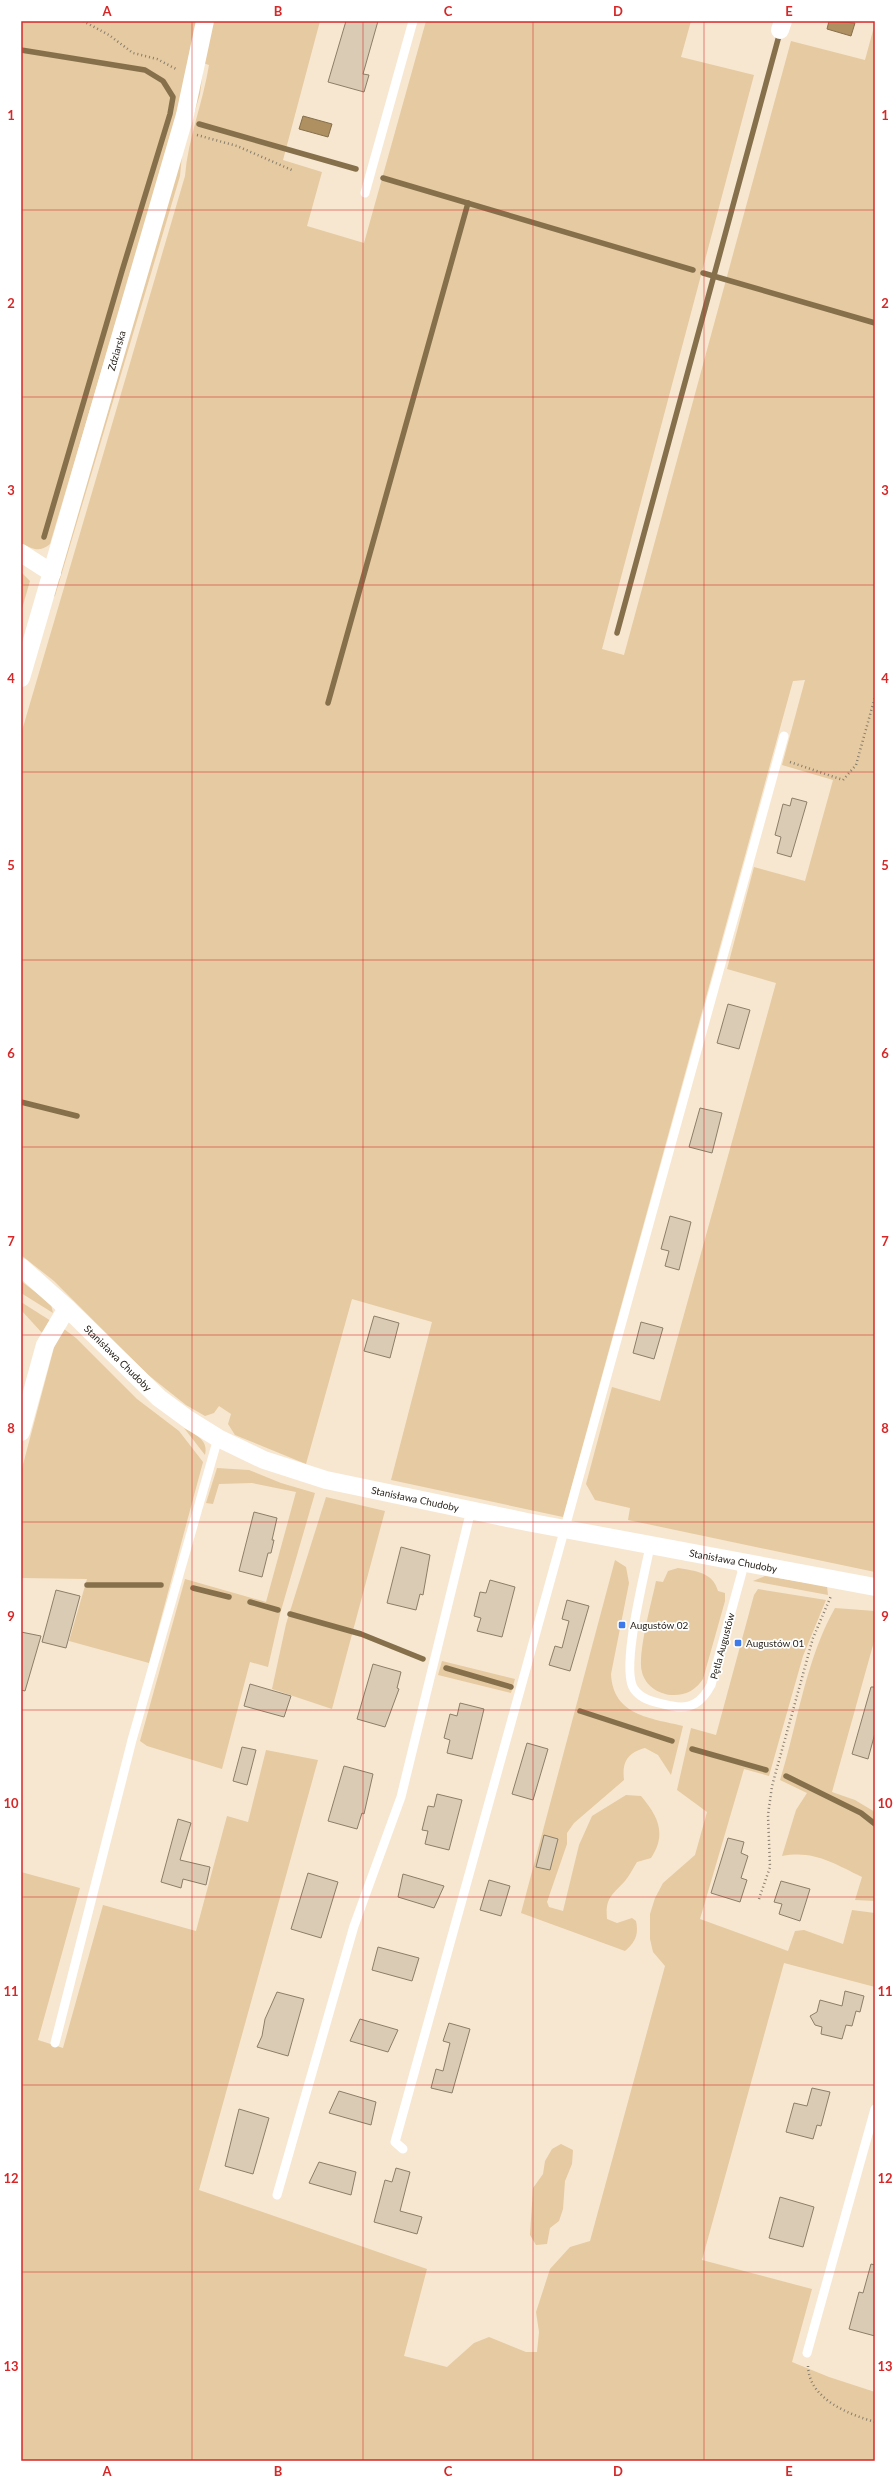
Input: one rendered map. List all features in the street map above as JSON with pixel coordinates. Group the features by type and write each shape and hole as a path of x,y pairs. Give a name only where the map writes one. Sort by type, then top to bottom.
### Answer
{"street":[{"name":"Zdziarska","path":"21,678 186,115 192,79 205,21"},
{"path":"21,553 52,573"},
{"name":"Stanisława Chudoby","path":"21,1268 67,1308 159,1398 189,1420 218,1438 264,1460 302,1474 566,1530 875,1587"},
{"path":"21,1432 45,1345 67,1308"}],"lane":[{"path":"365,193 413,21"},
{"path":"402,2150 395,2142 566,1530 784,736"},
{"path":"55,2042 132,1740 218,1438"},
{"path":"277,2195 354,1926 400,1797 471,1510"},
{"name":"Pętla Augustów","path":"650,1546 630,1653 629,1678 639,1695 653,1701 677,1707 696,1704 711,1686 742,1572 739,1562"},
{"path":"807,2353 875,2109"}],"path":[{"path":"83,21 109,35 133,53 170,65 192,79"},
{"path":"191,133 237,146 294,171"},
{"path":"778,758 843,780 856,765 875,697"},
{"path":"759,1899 770,1867 768,1815 772,1786 813,1638 830,1598 834,1580"},
{"path":"807,2353 808,2375 818,2390 830,2402 852,2415 875,2422"}],"shaded area":[{"path":"21,21 199,21 179,109 50,544 39,549 21,543"},
{"path":"213,21 320,21 283,160 322,172 307,226 364,243 426,21 691,21 681,57 754,75 602,649 624,655 791,41 865,60 875,23 875,1572 628,1520 630,1508 595,1500 586,1484 612,1387 660,1401 776,983 727,969 754,867 805,881 833,780 782,765 805,680 793,681 563,1517 391,1480 432,1322 352,1299 306,1464 235,1435 228,1424 231,1414 219,1406 214,1413 205,1416 186,1405 147,1374 54,1281 21,1255 21,734 185,176 192,134 209,65 203,63"},
{"path":"829,21 855,23 851,36 827,29"},
{"path":"203,70 200,94 182,155 180,176 55,596 53,597"},
{"path":"303,116 332,124 328,137 299,129"},
{"path":"21,572 30,581 21,612"},
{"path":"21,1281 51,1304 53,1313 21,1293"},
{"path":"21,1302 51,1321 43,1334 21,1310"},
{"path":"64,1329 76,1338 137,1399 179,1431 203,1462 149,1663 69,1641 87,1579 21,1578 21,1472 56,1340"},
{"path":"184,1428 197,1435 203,1441 206,1450 205,1455"},
{"path":"217,1468 249,1470 281,1483 315,1493 280,1614 268,1667 250,1662 222,1769 147,1746 140,1741 185,1579 266,1602 296,1492 252,1483 219,1484 213,1504 206,1503"},
{"path":"326,1497 385,1511 332,1709 272,1689 286,1624"},
{"path":"615,1560 626,1567 629,1583 611,1674 613,1688 619,1699 626,1707 636,1713 683,1726 671,1775 658,1755 645,1748 639,1750 630,1756 625,1763 624,1780 574,1823 567,1833 567,1844 547,1902 549,1907 563,1911 579,1845 592,1816 626,1795 641,1796 656,1818 659,1841 651,1858 637,1862 627,1879 610,1897 607,1906 607,1919 617,1923 632,1918 636,1921 637,1930 635,1938 625,1951 521,1913"},
{"path":"678,1568 708,1576 716,1585 718,1591 725,1593 725,1601 703,1679 690,1692 671,1695 661,1693 649,1685 642,1672 641,1664 643,1641 656,1581 663,1582 668,1571"},
{"path":"765,1576 827,1586 828,1595 753,1581"},
{"path":"758,1589 826,1600 803,1656 769,1776 744,1769 700,1919 788,1951 795,1931 804,1930 843,1944 852,1910 875,1913 875,1987 784,1963 702,2260 812,2289 792,2362 829,2377 875,2392 875,2461 21,2461 21,1872 80,1888 38,2040 63,2048 103,1905 196,1931 227,1816 248,1822 266,1750 318,1760 199,2190 427,2269 404,2356 447,2367 474,2343 489,2337 526,2352 537,2352 539,2332 536,2312 550,2269 570,2247 590,2241 665,1966 653,1952 650,1939 650,1914 655,1898 663,1883 695,1855 707,1812 677,1790 691,1728 716,1735 754,1595"},
{"path":"835,1608 875,1611 875,1638 832,1792 855,1800 875,1812 875,1901 855,1900 862,1877 842,1867 814,1856 782,1856 796,1810 807,1793 780,1780 816,1649"},
{"path":"442,1661 515,1679 511,1693 438,1675"},
{"path":"561,2144 573,2150 572,2164 565,2181 563,2209 559,2221 550,2228 547,2244 536,2245 530,2235 533,2188 543,2174 545,2161 552,2149"}],"building":[{"path":"346,21 378,21 363,74 369,75 364,92 328,82"},
{"path":"792,798 807,802 791,857 777,853 781,837 775,835 783,804 790,806"},
{"path":"728,1004 750,1010 739,1049 717,1043"},
{"path":"700,1108 722,1113 712,1153 689,1147"},
{"path":"670,1216 691,1222 679,1270 665,1266 669,1251 661,1249"},
{"path":"374,1316 399,1323 390,1358 364,1351"},
{"path":"641,1322 663,1328 654,1359 633,1353"},
{"path":"254,1512 277,1518 272,1540 274,1540 271,1553 268,1553 262,1577 239,1571"},
{"path":"401,1547 430,1555 423,1595 420,1594 416,1610 387,1603"},
{"path":"490,1580 515,1587 502,1637 477,1631 481,1618 474,1616 480,1592 486,1593"},
{"path":"56,1590 80,1596 66,1648 42,1642"},
{"path":"567,1600 589,1606 570,1671 549,1665 555,1646 562,1648 569,1621 562,1619"},
{"path":"21,1632 41,1636 25,1691 21,1690"},
{"path":"373,1664 401,1672 397,1688 399,1689 385,1727 357,1719"},
{"path":"250,1684 291,1696 284,1717 244,1706"},
{"path":"871,1687 875,1687 875,1733 868,1759 852,1754"},
{"path":"460,1703 484,1709 472,1759 447,1753 450,1740 444,1738 450,1714 457,1716"},
{"path":"527,1743 548,1749 533,1800 512,1794"},
{"path":"242,1747 256,1750 247,1785 233,1781"},
{"path":"344,1766 373,1774 364,1814 362,1813 357,1829 328,1821"},
{"path":"437,1794 462,1800 449,1850 425,1844 428,1831 422,1830 428,1806 434,1807"},
{"path":"178,1819 191,1823 180,1860 210,1867 206,1885 183,1879 181,1888 161,1882"},
{"path":"544,1835 558,1839 550,1870 536,1867"},
{"path":"728,1838 744,1842 741,1853 748,1856 741,1878 747,1880 740,1902 711,1893"},
{"path":"308,1873 338,1882 321,1938 291,1929"},
{"path":"403,1874 444,1886 434,1908 398,1897"},
{"path":"489,1880 510,1886 501,1916 480,1910"},
{"path":"781,1881 810,1889 800,1921 779,1914 782,1904 774,1902"},
{"path":"378,1947 419,1958 412,1981 372,1970"},
{"path":"845,1991 864,1996 860,2012 856,2011 852,2026 846,2025 842,2039 821,2034 822,2027 815,2025 810,2016 817,2012 820,2000 842,2006"},
{"path":"277,1992 304,1999 288,2056 257,2047 262,2036 265,2019"},
{"path":"360,2019 398,2030 388,2052 350,2041"},
{"path":"449,2023 470,2029 452,2093 431,2088 436,2069 443,2071 450,2043 443,2041"},
{"path":"812,2088 830,2092 821,2126 817,2125 813,2139 786,2132 794,2103 807,2106"},
{"path":"339,2091 376,2102 371,2125 329,2113"},
{"path":"239,2109 269,2118 253,2174 225,2166"},
{"path":"319,2162 356,2172 351,2195 309,2183"},
{"path":"396,2168 410,2172 400,2211 422,2217 417,2234 374,2222 385,2180 392,2182"},
{"path":"780,2197 814,2207 803,2247 769,2238"},
{"path":"871,2264 875,2265 875,2336 849,2329 859,2292 863,2293"}],"waterway":[{"path":"617,633 780,32"},
{"path":"21,50 145,70 163,81 173,97 170,114 44,537"},
{"path":"199,124 356,169"},
{"path":"383,178 693,270"},
{"path":"328,703 468,203"},
{"path":"703,273 875,323"},
{"path":"21,1102 77,1116"},
{"path":"87,1585 161,1585"},
{"path":"193,1588 229,1597"},
{"path":"250,1602 278,1610"},
{"path":"290,1614 361,1634 423,1659"},
{"path":"446,1668 511,1687"},
{"path":"580,1711 672,1741"},
{"path":"692,1749 766,1770"},
{"path":"786,1776 861,1813 875,1824"}],"place":[{"name":"Augustów 02","path":"622,1625"},
{"name":"Augustów 01","path":"738,1643"}]}
